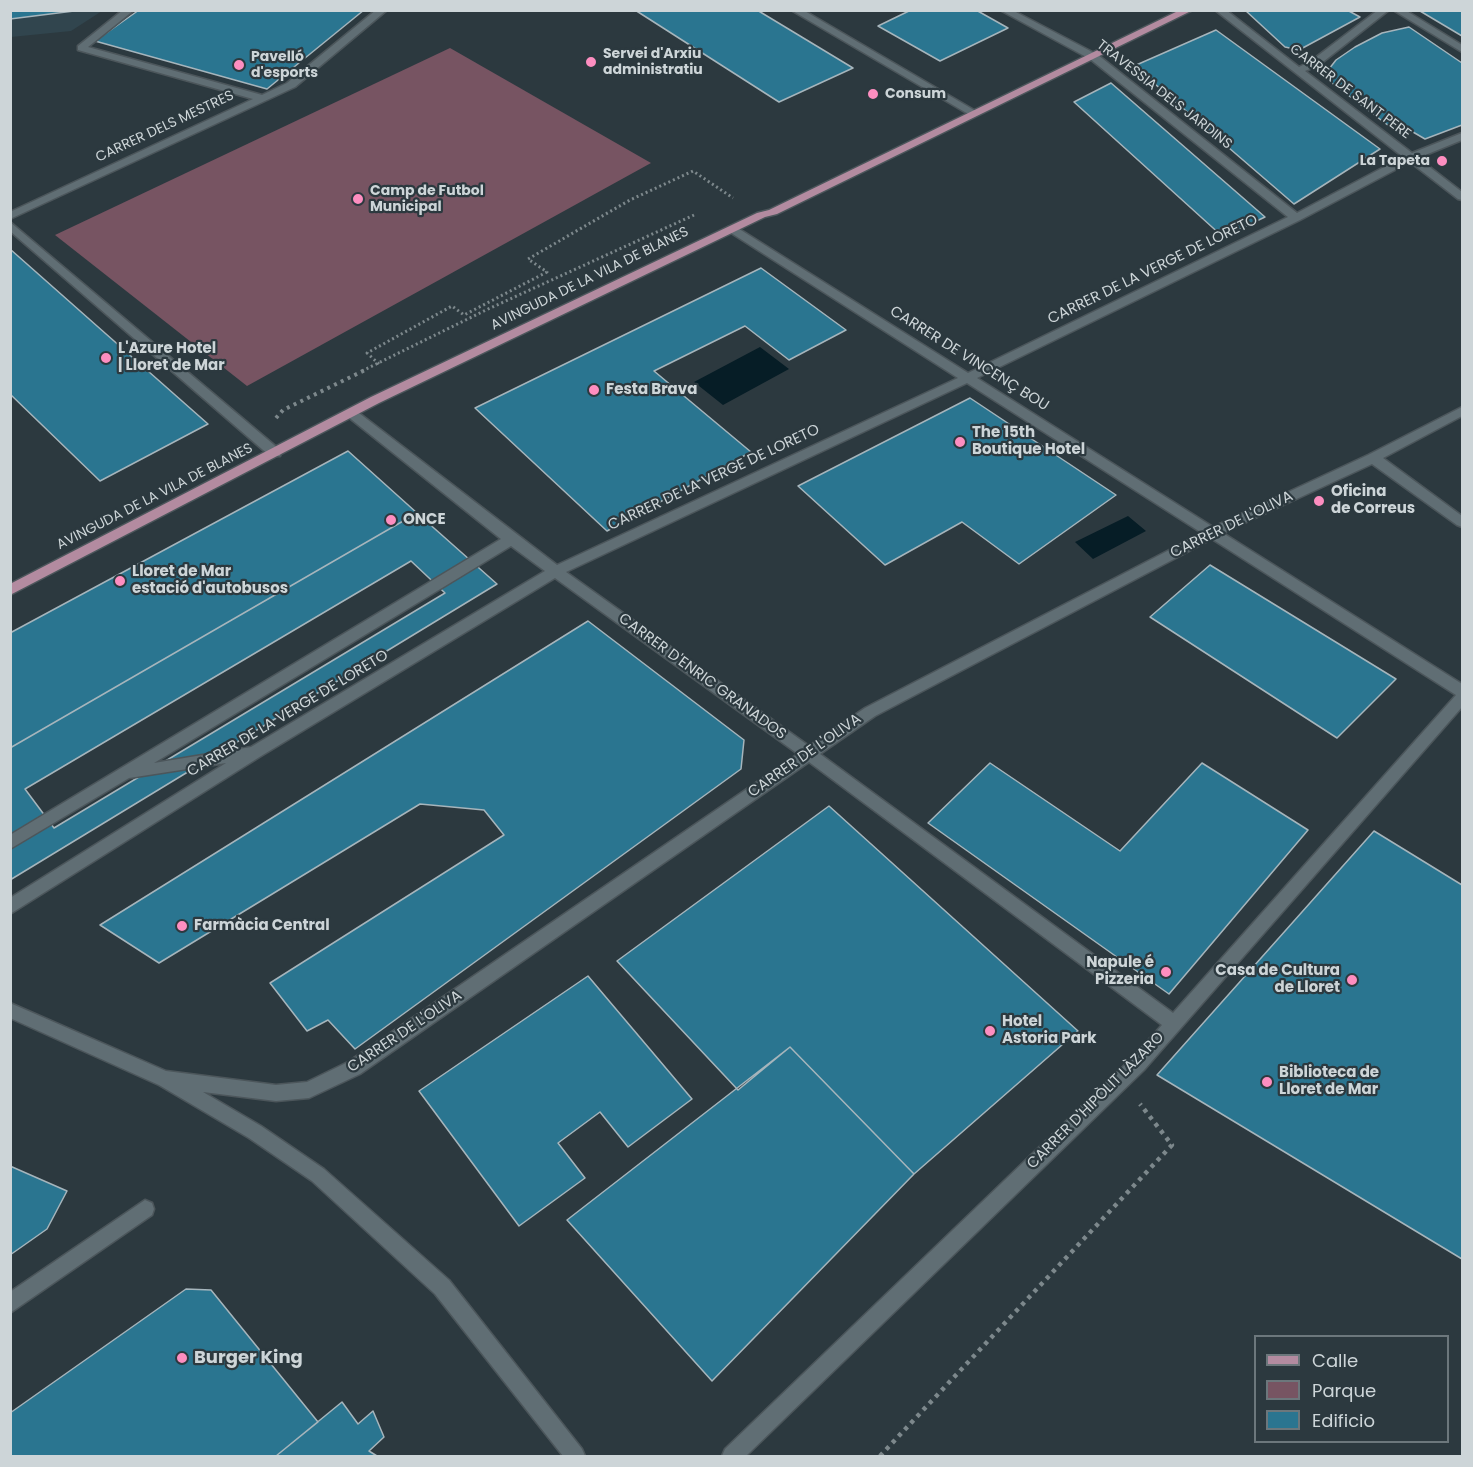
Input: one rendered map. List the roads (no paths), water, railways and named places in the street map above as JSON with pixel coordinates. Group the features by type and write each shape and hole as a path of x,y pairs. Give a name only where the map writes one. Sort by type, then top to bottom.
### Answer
{"main road":[{"name":"AVINGUDA DE LA VILA DE BLANES","path":"10,590 351,412 761,215 773,212 1189,10"}],"street":[{"path":"130,10 81,48 262,98"},
{"name":"CARRER DELS MESTRES","path":"10,216 293,84 383,10"},
{"path":"795,10 974,113"},
{"name":"TRAVESSIA DELS JARDINS","path":"1004,10 1094,57 1296,218"},
{"name":"CARRER DE SANT PERE","path":"1219,10 1462,197"},
{"path":"1298,71 1315,63 1385,10"},
{"path":"1397,10 1462,49"},
{"name":"CARRER DE LA VERGE DE LORETO","path":"10,907 256,752 556,571 968,378 1296,218 1411,157 1462,136"},
{"path":"10,225 275,453"},
{"name":"CARRER DE VINCENÇ BOU","path":"732,229 1462,691"},
{"name":"CARRER DE L'OLIVA","path":"165,1079 276,1093 309,1090 354,1068 870,712 1212,533 1373,458 1462,411"},
{"name":"CARRER D'ENRIC GRANADOS","path":"351,412 511,539 1173,1023"},
{"path":"1373,458 1462,522"},
{"path":"10,843 511,539"},
{"name":"CARRER D'HIPÒLIT LÀZARO","path":"732,1456 1137,1064 1462,698"},
{"path":"122,775 256,752"},
{"path":"10,1010 165,1079 255,1132 318,1175 392,1239 442,1287 575,1456"},
{"path":"10,1304 145,1209"}],"place":[{"name":"Servei d'Arxiu administratiu","path":"591,62"},
{"name":"Pavelló d'esports","path":"239,65"},
{"name":"Consum","path":"873,94"},
{"name":"La Tapeta","path":"1442,161"},
{"name":"Camp de Futbol Municipal","path":"358,199"},
{"name":"L'Azure Hotel | Lloret de Mar","path":"106,358"},
{"name":"Festa Brava","path":"594,390"},
{"name":"The 15th Boutique Hotel","path":"960,442"},
{"name":"Oficina de Correus","path":"1319,501"},
{"name":"ONCE","path":"391,520"},
{"name":"Lloret de Mar estació d'autobusos","path":"120,581"},
{"name":"Farmàcia Central","path":"182,926"},
{"name":"Napule é Pizzeria","path":"1166,972"},
{"name":"Casa de Cultura de Lloret","path":"1352,980"},
{"name":"Hotel Astoria Park","path":"990,1031"},
{"name":"Biblioteca de Lloret de Mar","path":"1267,1082"},
{"name":"Burger King","path":"182,1358"}]}
